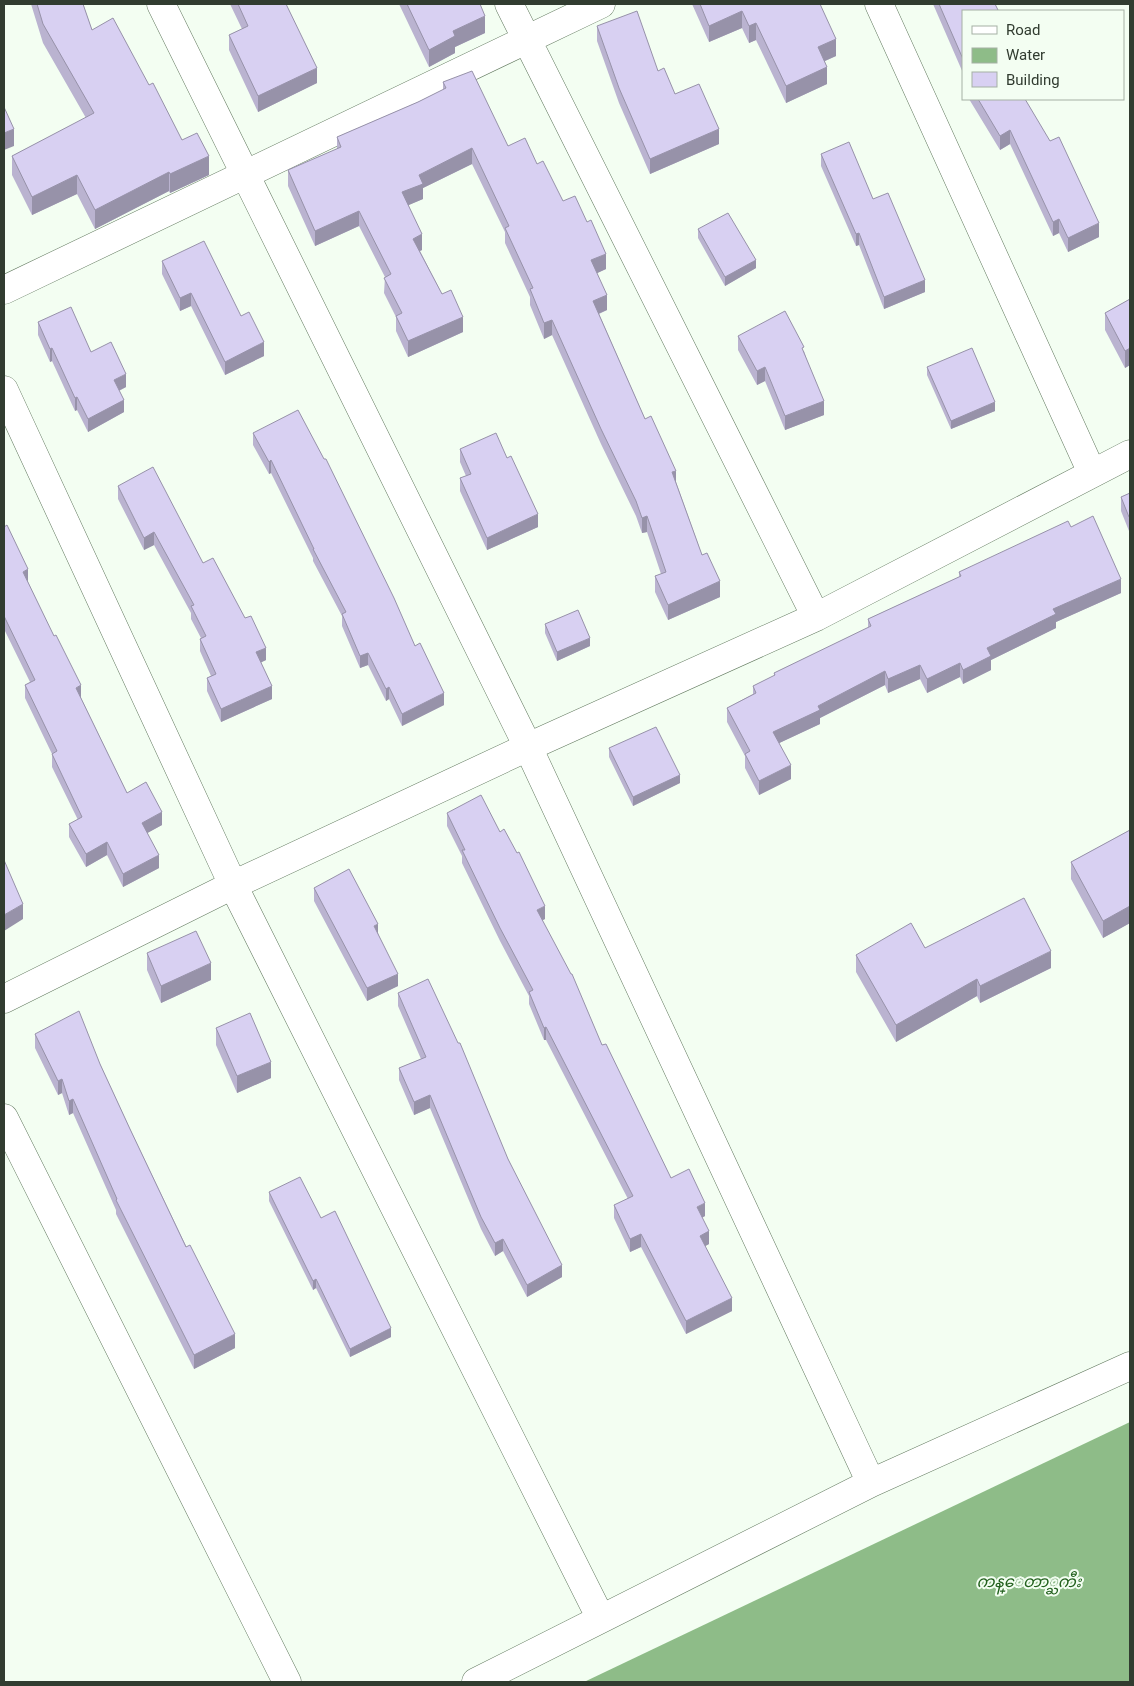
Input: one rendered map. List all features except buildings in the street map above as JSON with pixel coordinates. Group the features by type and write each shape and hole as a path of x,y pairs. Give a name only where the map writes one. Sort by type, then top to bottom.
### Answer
{"street":[{"path":"161,4 528,747 871,1483"},
{"path":"509,4 816,618"},
{"path":"4,290 601,4"},
{"path":"879,4 1092,472"},
{"path":"4,390 233,885 601,1619"},
{"path":"4,999 233,885 528,747 816,618 1092,472 1130,454"},
{"path":"4,1118 287,1682"},
{"path":"476,1682 871,1483 1130,1366"}],"water":[{"name":"ကန္ေတာ္ႀကီး","path":"1130,1422 1130,1682 584,1682"}]}
